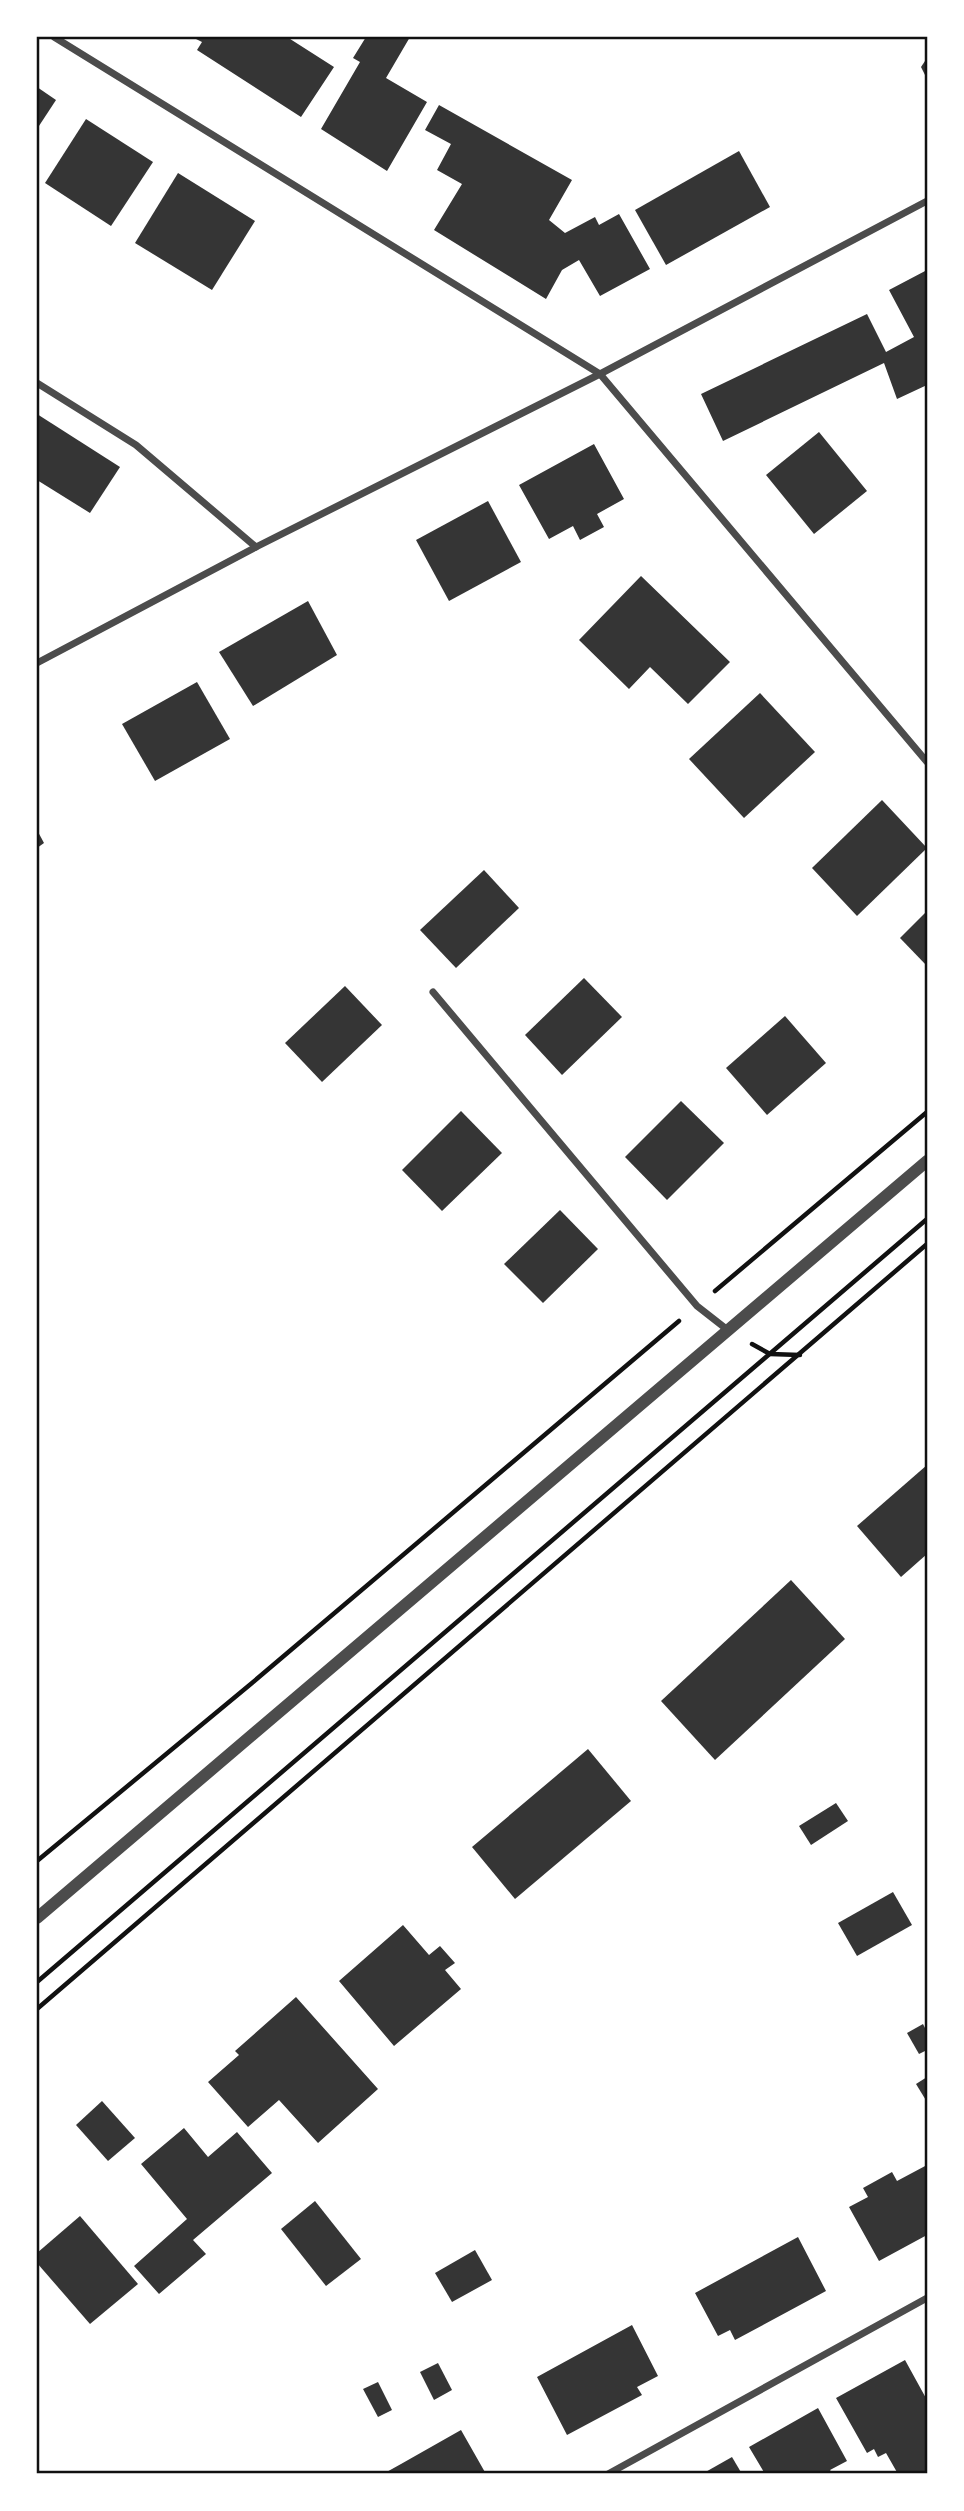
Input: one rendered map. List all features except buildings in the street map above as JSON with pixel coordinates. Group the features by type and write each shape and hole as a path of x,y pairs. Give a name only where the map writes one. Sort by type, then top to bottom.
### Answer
{"street":[{"path":"54,37 600,374 927,762"},
{"path":"37,663 256,547 600,374 927,201"},
{"path":"37,383 136,445 256,547"},
{"path":"433,992 697,1306 729,1331"},
{"path":"37,1918 927,1161"},
{"path":"608,2474 927,2298"}],"path":[{"path":"37,1861 263,1674 927,1112"},
{"path":"37,1982 927,1219"},
{"path":"37,2009 927,1244"},
{"path":"729,1331 769,1354 801,1355"}]}
